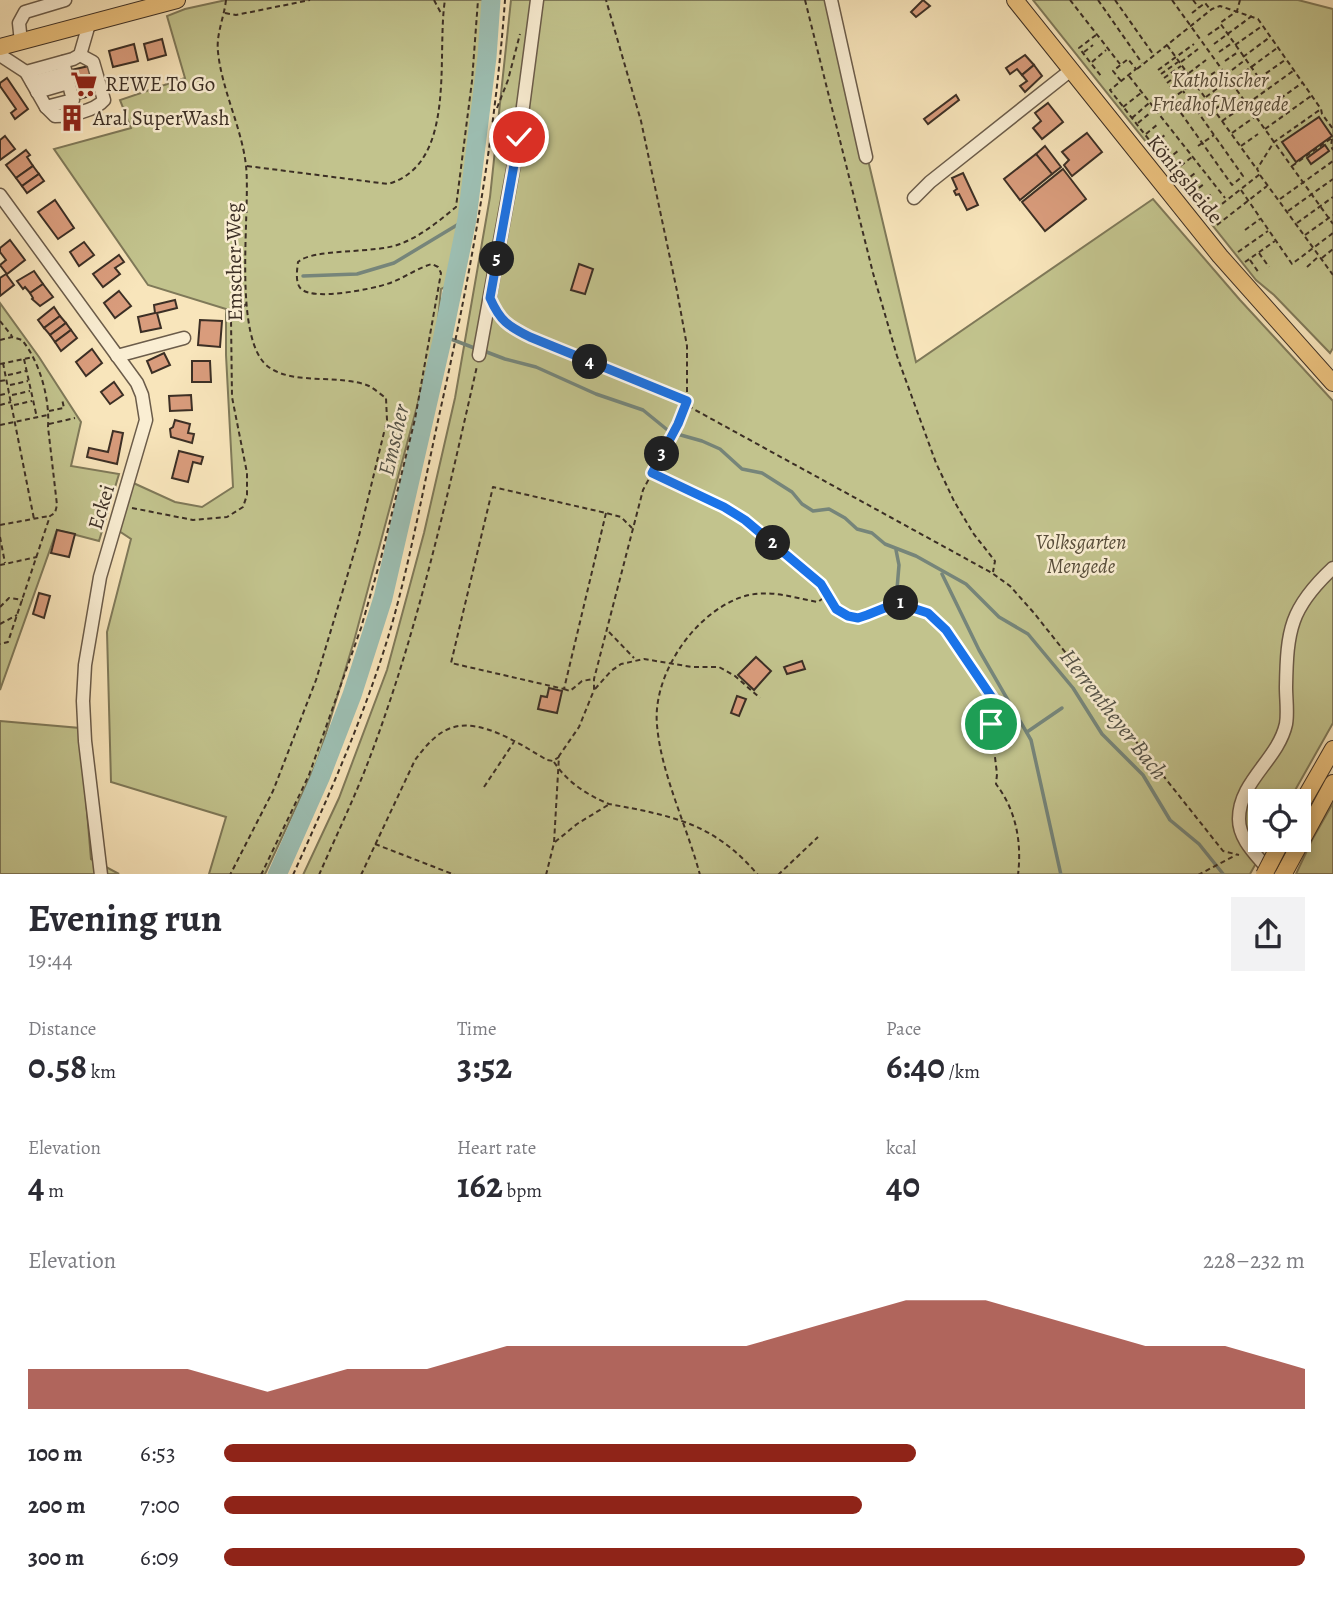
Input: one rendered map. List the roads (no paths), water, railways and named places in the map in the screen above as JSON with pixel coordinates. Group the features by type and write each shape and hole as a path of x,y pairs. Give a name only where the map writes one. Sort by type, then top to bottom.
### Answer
{"main road":[{"path":"0,47 177,0"},
{"name":"Königsheide","path":"1015,0 1227,265 1332,381"},
{"path":"1310,789 1333,749"},
{"path":"1283,874 1333,783"},
{"path":"1264,874 1276,852"}],"street":[{"path":"21,42 19,23 25,12 65,0"},
{"path":"479,355 519,137 537,0"},
{"path":"831,0 866,156"},
{"path":"31,82 66,73 80,55 89,24"},
{"path":"0,55 31,82 46,107 55,116 62,116 102,104 104,100 93,62 80,55"},
{"path":"914,198 929,182 1071,70"},
{"path":"31,82 66,73"},
{"path":"46,107 73,100 66,73"},
{"name":"Eckei","path":"0,195 137,383 146,420 100,577 85,665 85,741 101,874"},
{"path":"117,356 184,338"},
{"path":"1273,874 1244,838 1240,828 1241,806 1245,791 1280,739 1286,724 1287,650 1292,622 1301,603 1333,568"}],"waterway":[{"name":"Emscher","path":"277,874 320,778 352,695 383,598 467,219 487,57 491,0"},
{"path":"303,276 357,274 394,263 467,219"},
{"name":"Herrentheyer Bach","path":"443,336 477,349"},
{"name":"Herrentheyer Bach","path":"484,351 536,367 596,394 643,410 670,432 720,449 742,469 762,473 792,492 802,504 813,511 829,509 857,529 872,533 885,544 916,556 966,584 999,617 1028,634 1073,688 1102,734 1143,775 1170,820 1199,844 1223,874"},
{"path":"896,550 899,565 897,589"},
{"path":"942,574 979,650 1031,740 1061,874"},
{"path":"1027,732 1062,708"}],"place":[{"name":"REWE To Go","path":"84,84"},
{"name":"Aral SuperWash","path":"72,118"}],"park label":[{"name":"Katholischer Friedhof Mengede","path":"1220,92"},
{"name":"Volksgarten Mengede","path":"1081,554"}]}
